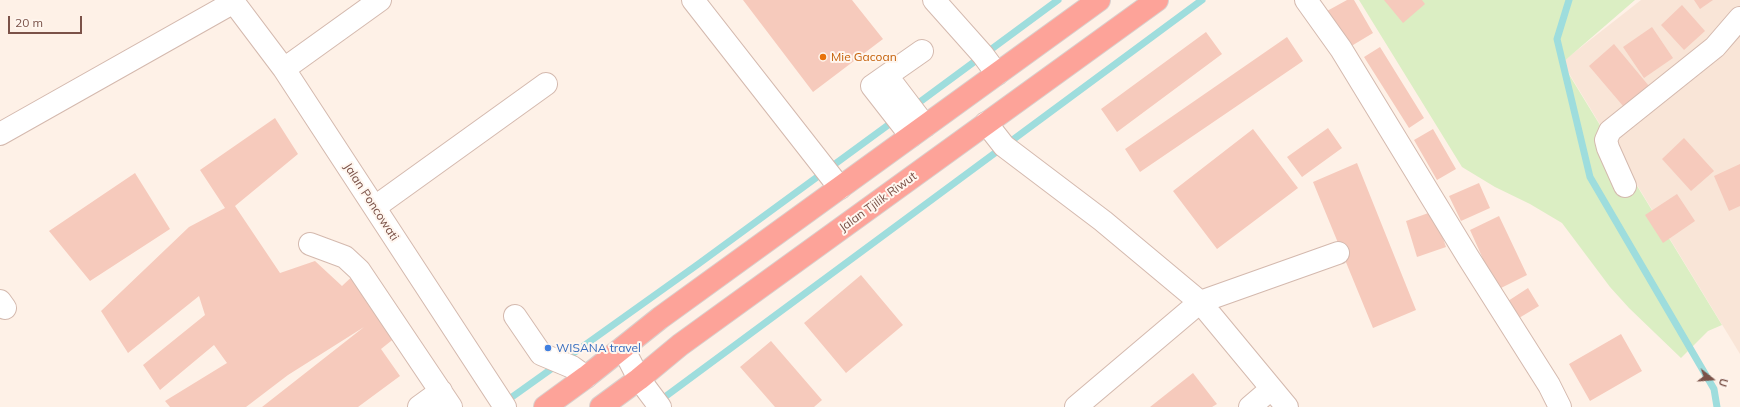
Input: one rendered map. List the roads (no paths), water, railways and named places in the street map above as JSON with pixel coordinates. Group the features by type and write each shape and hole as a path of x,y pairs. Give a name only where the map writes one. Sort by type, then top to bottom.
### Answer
{"highway":[{"path":"545,407 586,377 660,318 1099,0"},
{"name":"Jalan Tjilik Riwut","path":"601,407 639,379 680,345 1157,0"}],"street":[{"path":"284,69 380,0"},
{"path":"693,0 840,188"},
{"path":"934,0 983,55 997,74"},
{"path":"1306,0 1341,49 1468,257 1549,385 1560,407"},
{"path":"0,134 233,1"},
{"name":"Jalan Poncowati","path":"233,1 284,69 505,407"},
{"path":"1625,186 1608,148 1606,140 1610,131 1715,47 1740,18"},
{"path":"918,131 879,81 922,51"},
{"path":"375,207 546,84"},
{"path":"986,123 1004,146 1103,221 1200,302 1287,407"},
{"path":"310,244 346,256 359,270 446,399 419,407"},
{"path":"1076,407 1200,302 1338,253"},
{"path":"515,316 541,354 572,367 586,377"},
{"path":"623,348 639,379 660,407"},
{"path":"1250,407 1271,389"}],"waterway":[{"path":"913,107 1058,0"},
{"path":"658,402 1202,0"},
{"path":"1569,0 1557,39 1590,177 1714,389 1717,407"},
{"path":"505,402 697,265 895,120"}],"place":[{"name":"Mie Gacoan","path":"823,57"},
{"name":"WISANA travel","path":"548,348"}]}
